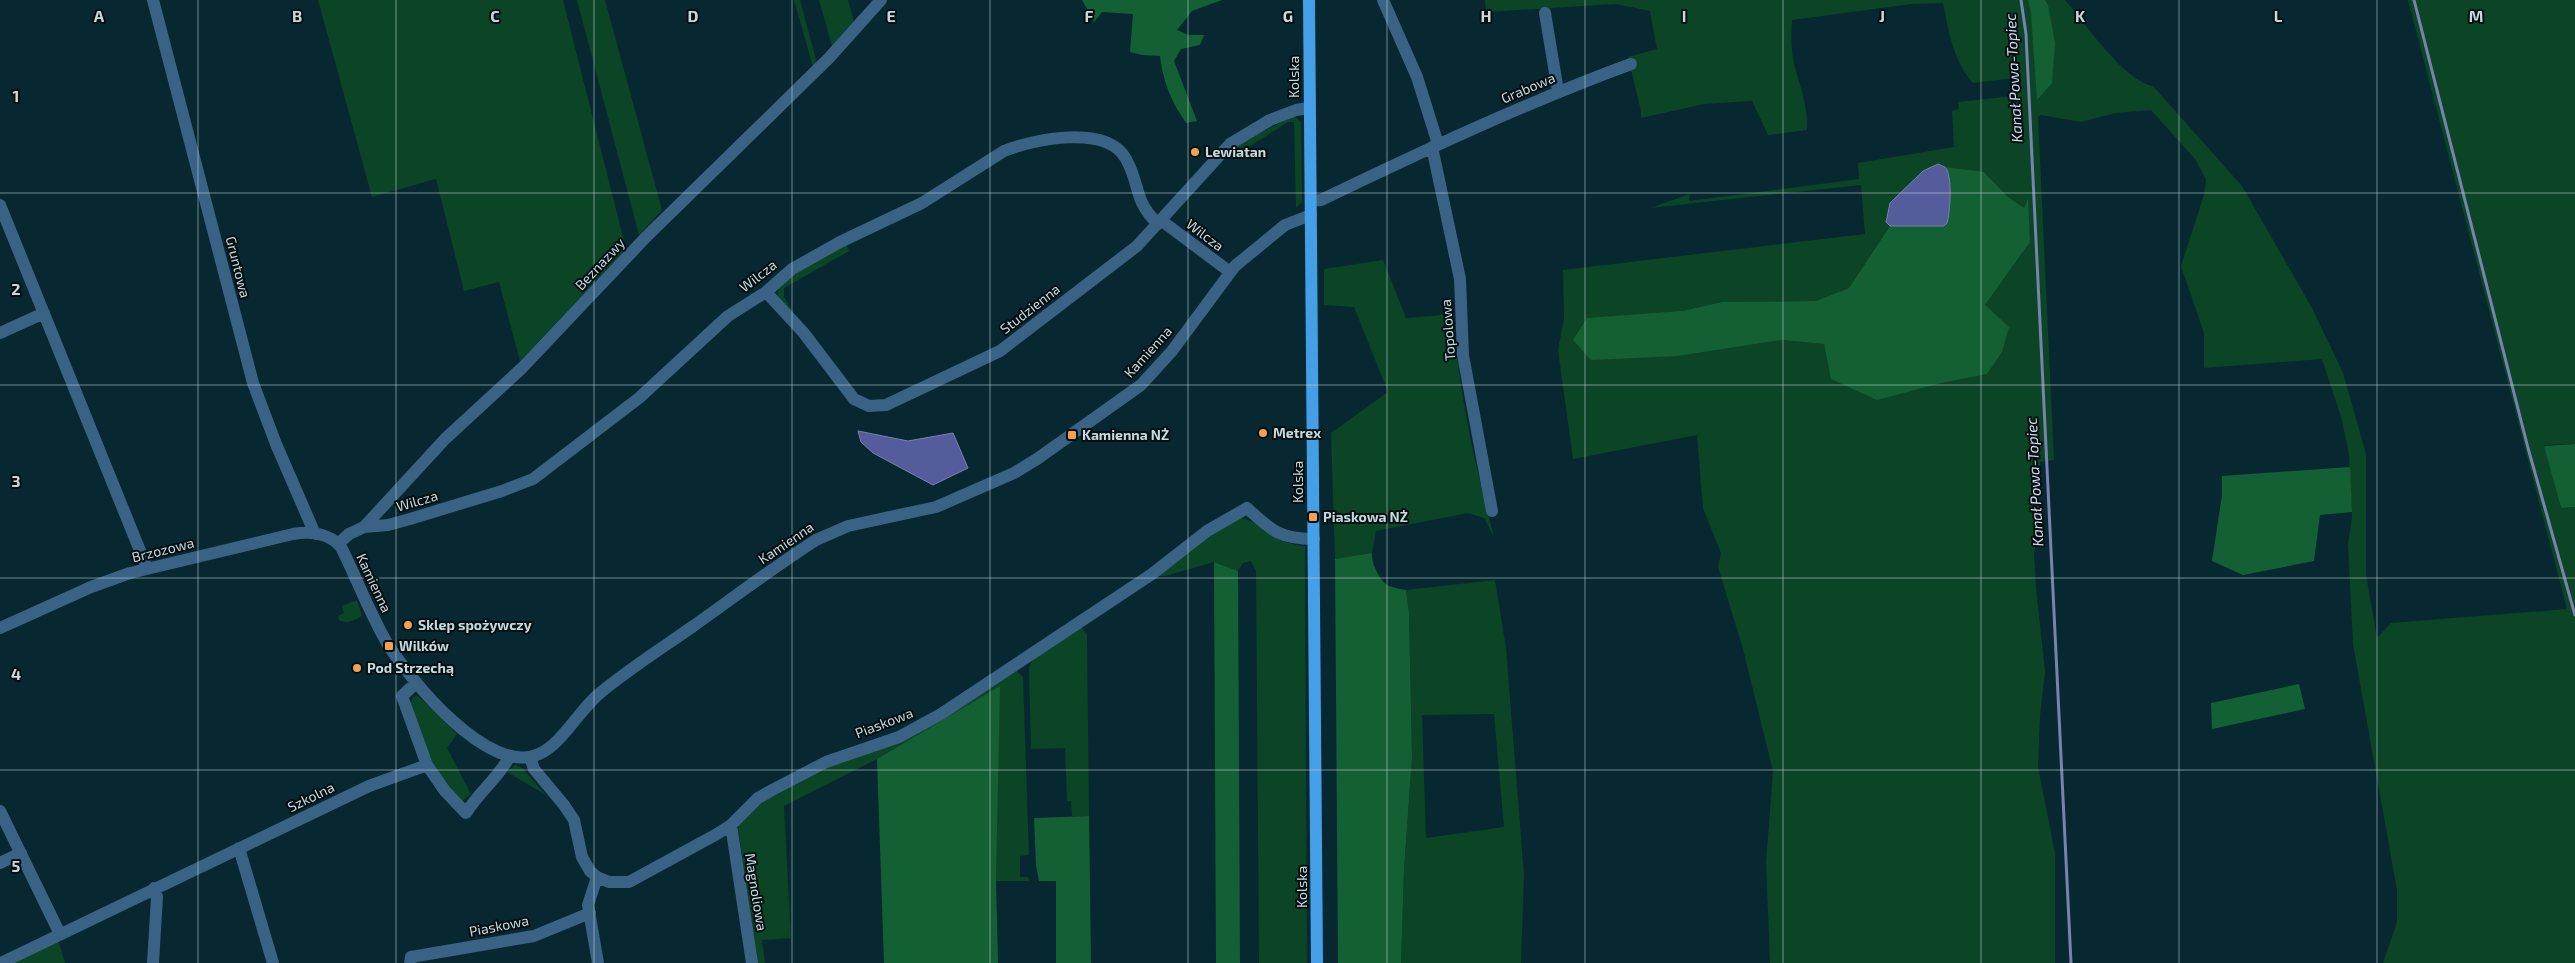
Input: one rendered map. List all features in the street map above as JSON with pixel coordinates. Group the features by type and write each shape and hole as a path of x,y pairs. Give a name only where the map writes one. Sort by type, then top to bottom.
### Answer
{"main road":[{"name":"Kolska","path":"1309,0 1317,963"}],"street":[{"name":"Gruntowa","path":"153,0 253,382 276,444 315,534"},
{"name":"Beznazwy","path":"338,544 348,534 364,527 445,439 522,368 646,237 829,58 881,0"},
{"name":"Topolowa","path":"1383,0 1416,77 1435,145 1460,279 1463,355 1492,511"},
{"path":"1544,13 1558,91"},
{"name":"Grabowa","path":"1435,145 1558,91 1631,64"},
{"name":"Studzienna","path":"766,292 803,332 854,399 861,404 886,405 1000,352 1136,246 1230,144 1270,120 1296,110 1309,108"},
{"name":"Wilcza","path":"364,527 403,521 502,492 533,479 639,398 728,316 766,292 792,269 818,254 922,203 1004,152 1029,143 1066,138 1094,140 1116,147 1130,167 1142,207 1230,272"},
{"path":"1311,201 1321,200 1435,145"},
{"path":"0,205 140,545 147,568"},
{"name":"Kamienna","path":"338,544 383,635 416,684 470,735 493,750 510,756 530,757 550,747 600,693 816,540 855,524 936,507 1014,473 1053,448 1148,378 1177,345 1230,272 1246,256 1285,226 1311,215"},
{"path":"0,333 44,313"},
{"name":"Piaskowa","path":"597,877 614,883 630,882 731,825 758,798 774,788 826,762 899,737 941,714 1152,574 1207,531 1247,508 1278,534 1292,539 1314,540"},
{"name":"Brzozowa","path":"0,628 91,587 147,568 293,534 315,534 330,538 338,544"},
{"path":"416,684 402,696 427,765 445,791 466,813 477,796 503,770 510,756"},
{"path":"530,757 534,769 569,812 577,829 584,862 597,877 590,895 590,913 598,963"},
{"name":"Szkolna","path":"1,963 369,786 427,765"},
{"path":"0,811 60,934"},
{"name":"Magnoliowa","path":"731,825 752,963"},
{"path":"239,848 273,963"},
{"path":"0,863 21,853"},
{"path":"153,963 157,897 154,888"},
{"name":"Piaskowa","path":"410,960 534,936 590,913"}],"green space":[{"path":"318,0 563,0 626,249 520,361 499,282 464,291 436,179 372,197"},
{"path":"577,0 605,0 662,210 639,235"},
{"path":"794,0 800,0 817,63 813,67"},
{"path":"819,0 848,0 854,21 832,46"},
{"path":"1082,0 1222,0 1192,11 1177,30 1189,35 1204,35 1200,45 1181,49 1174,61 1197,121 1186,123 1176,107 1168,91 1160,56 1130,52 1133,14 1102,12 1094,22"},
{"path":"1485,0 2028,0 2031,13 2048,5 2045,0 2065,0 2118,63 2142,82 2153,86 2242,186 2312,308 2343,373 2366,454 2366,575 2377,638 2391,623 2567,609 2408,0 2575,0 2575,444 2544,445 2561,508 2575,507 2575,963 2383,963 2397,922 2397,890 2353,644 2348,544 2352,517 2349,455 2342,420 2322,359 2204,368 2204,333 2181,266 2204,195 2206,179 2195,159 2151,110 2115,113 2081,122 2041,115 2038,117 2054,460 2040,462 2039,527 2034,553 2045,672 2040,716 2038,767 2055,853 2055,963 1770,963 1766,862 1773,771 1743,649 1718,567 1721,553 1703,508 1697,435 1573,459 1558,350 1564,318 1563,270 1865,234 1861,185 1650,208 1690,194 1689,201 1859,179 1858,163 1954,147 1952,111 1959,109 1958,102 2014,96 2014,78 1973,83 1956,55 1943,3 1911,4 1792,20 1793,58 1805,104 1807,130 1768,135 1752,101 1704,104 1641,118 1628,57 1657,49 1650,11 1616,4 1486,12","holes":["1984,172 2007,196 2024,208 2027,200 2030,242 1985,305 1986,374 1937,384 1831,379 1824,344 1782,340 1678,356 1682,311 1722,302 1816,301 1849,288 1890,226"]},
{"path":"2028,0 2045,0 2048,5 2055,43 2052,83 2037,100 2031,13"},
{"path":"1293,116 1301,123 1302,202 1296,208 1294,122 1288,122 1236,155 1233,152 1230,156 1228,154 1235,146"},
{"path":"1945,167 1984,172 2007,196 2024,208 2028,198 2030,242 1985,305 2009,327 2002,352 1987,374 1937,384 1877,400 1831,379 1824,344 1782,340 1678,356 1591,360 1573,340 1587,318 1682,311 1722,302 1816,301 1849,288 1890,226 1944,226 1948,173"},
{"path":"846,243 849,251 784,288 784,297 794,314 777,295 780,283"},
{"path":"1383,260 1406,318 1453,314 1455,343 1468,427 1494,537 1484,518 1468,513 1376,531 1372,553 1335,559 1331,433 1388,392 1354,307 1324,305 1324,269"},
{"path":"2575,444 2575,507 2561,508 2544,446"},
{"path":"2350,467 2352,512 2320,515 2314,561 2243,575 2212,561 2222,495 2222,476"},
{"path":"1240,518 1249,520 1285,541 1305,546 1307,963 1259,963 1256,571 1251,561 1243,563 1238,571 1214,562 1165,576 1154,576 1215,531"},
{"path":"1372,553 1375,567 1382,581 1389,586 1406,590 1409,613 1412,757 1404,870 1401,963 1338,963 1335,559"},
{"path":"1214,562 1238,571 1240,963 1216,963"},
{"path":"1495,580 1506,648 1524,875 1521,963 1401,963 1404,870 1412,757 1409,613 1406,590","holes":["1494,714 1504,827 1426,838 1422,715"]},
{"path":"357,600 362,616 348,622 339,620 338,616 344,613 342,606"},
{"path":"1080,625 1087,635 1089,816 1072,816 1071,801 1067,801 1065,748 1031,749 1029,668 1035,655"},
{"path":"1015,669 1023,677 1029,855 1020,856 1020,877 1028,877 1029,881 996,881 999,687 877,759 784,806 791,938 762,940 765,963 757,963 738,826 773,792 857,753"},
{"path":"2299,684 2305,709 2212,729 2211,703"},
{"path":"1000,686 996,881 998,963 884,963 877,759"},
{"path":"418,696 457,734 447,748 471,794 462,801 443,780 424,744 410,704 413,697"},
{"path":"515,765 522,768 546,795 507,772"},
{"path":"1089,816 1091,963 1056,963 1056,881 1039,881 1036,865 1034,818"},
{"path":"58,940 65,963 11,963"}],"water":[{"path":"1938,164 1945,167 1948,171 1950,203 1947,223 1944,226 1890,226 1886,222 1890,203 1923,171"},
{"path":"858,431 908,441 953,433 968,468 933,485 873,453 861,442"}],"waterway":[{"name":"Kanał Powa-Topiec","path":"2021,0 2026,34 2071,963"},
{"path":"2414,0 2528,448 2575,615"}],"place":[{"name":"Lewiatan","path":"1195,152"},
{"name":"Metrex","path":"1263,433"},
{"name":"Kamienna NŻ","path":"1072,435"},
{"name":"Piaskowa NŻ","path":"1313,517"},
{"name":"Sklep spożywczy","path":"408,625"},
{"name":"Wilków","path":"389,646"},
{"name":"Pod Strzechą","path":"357,668"}]}
